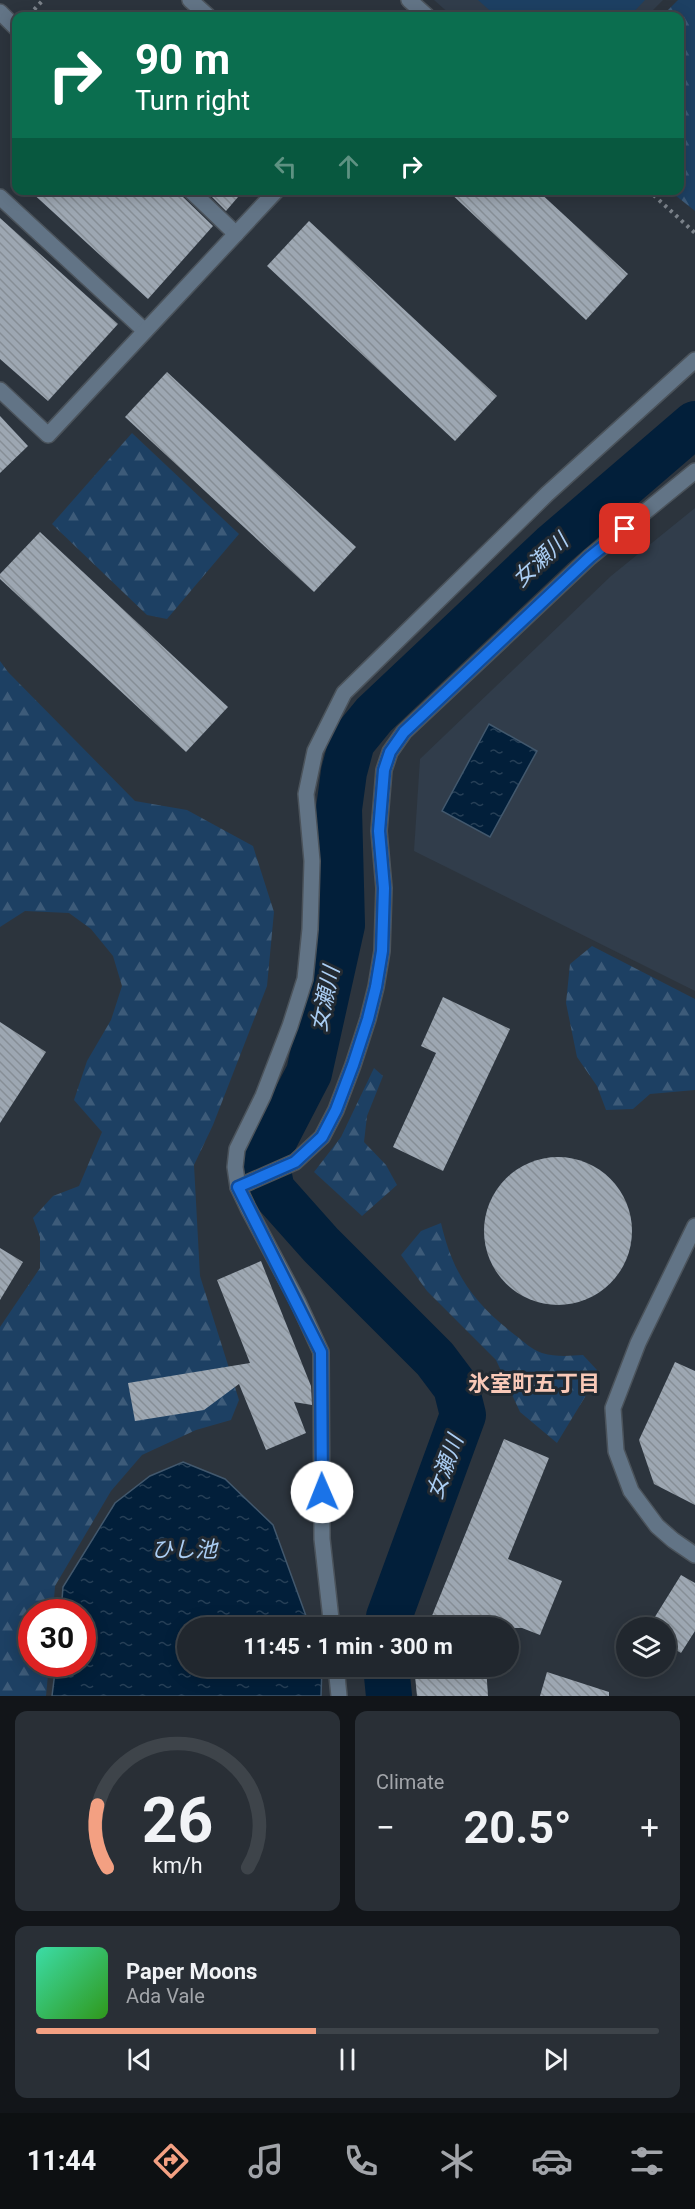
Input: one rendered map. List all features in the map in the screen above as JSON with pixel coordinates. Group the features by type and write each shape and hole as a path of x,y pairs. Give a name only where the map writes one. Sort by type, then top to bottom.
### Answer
{"street":[{"path":"190,0 204,12"},
{"path":"409,0 422,12"},
{"path":"0,12 12,24"},
{"path":"195,195 236,234"},
{"path":"0,390 48,435 272,195"},
{"path":"0,197 145,331"},
{"path":"331,1617 322,1539 321,1352 246,1184 234,1167 237,1149 263,1096 305,979 310,929 312,861 306,794 315,751 344,693 547,494 695,360"},
{"path":"246,1184 295,1162 322,1137 336,1110 368,1019 382,951 384,888 379,831 380,802 384,770 390,752 404,732 590,557 695,471"},
{"path":"695,1226 638,1343 613,1408 616,1451 631,1491 657,1526 695,1555"},
{"path":"337,1677 339,1696"}],"path":[{"path":"32,12 43,0"},
{"path":"653,195 695,233"}],"shaded area":[{"path":"434,0 663,0 651,12 448,12"},
{"path":"695,508 695,991 414,851 420,759 611,576"}],"green space":[{"path":"478,0 645,0 634,12 492,12"},
{"path":"678,0 695,0 695,211 675,195 684,195 684,12 666,12"},
{"path":"132,433 239,534 167,619 147,615 52,524"},
{"path":"0,661 8,672 135,801 187,810 253,846 274,912 267,986 213,1125 194,1165 200,1276 239,1400 231,1420 196,1430 142,1455 111,1491 55,1586 54,1599 18,1599 18,1677 48,1677 46,1696 0,1696 0,1327 40,1268 40,1237 33,1218 53,1196 79,1186 102,1132 74,1100 87,1061 111,1020 122,986 113,956 91,929 69,913 25,911 0,927"},
{"path":"592,946 695,999 695,1090 650,1094 633,1109 606,1110 597,1086 577,1057 566,1003 570,964"},
{"path":"374,1068 383,1076 367,1116 364,1142 386,1165 397,1185 362,1216 314,1172 341,1137"},
{"path":"441,1223 459,1273 488,1311 535,1350 552,1355 583,1355 597,1370 588,1392 557,1443 520,1412 496,1360 427,1291 401,1255 421,1231"}],"water":[{"path":"489,724 537,751 490,837 442,811"},
{"name":"ひし池","path":"183,1462 225,1479 273,1525 306,1617 177,1617 177,1677 322,1677 321,1696 52,1696 54,1677 96,1677 96,1599 62,1599 63,1587 115,1503 150,1476"}],"building":[{"path":"34,195 182,195 213,226 148,299"},
{"path":"210,195 240,195 226,211"},
{"path":"452,195 542,195 628,274 586,320"},
{"path":"0,218 118,324 48,401 0,359"},
{"path":"309,221 497,396 455,441 267,266"},
{"path":"167,372 356,547 314,592 125,417"},
{"path":"0,416 28,446 0,473"},
{"path":"40,532 228,707 186,752 0,579 0,574"},
{"path":"443,997 510,1029 443,1171 393,1147 436,1053 421,1046"},
{"path":"0,1022 46,1052 0,1123"},
{"path":"558,1157 586,1163 610,1179 626,1203 632,1231 626,1259 610,1283 586,1299 558,1305 530,1299 506,1283 490,1259 484,1231 490,1203 506,1179 530,1163"},
{"path":"0,1248 23,1262 0,1300"},
{"path":"261,1261 311,1386 312,1405 294,1402 306,1433 266,1450 239,1384 204,1410 135,1421 128,1383 250,1363 217,1280"},
{"path":"675,1362 695,1371 695,1505 654,1484 639,1440"},
{"path":"504,1439 549,1458 508,1559 562,1581 540,1635 519,1628 519,1617 431,1617"},
{"path":"681,1575 695,1583 695,1631 681,1653 676,1650 676,1617 655,1617"},
{"path":"547,1672 609,1692 609,1696 540,1696"},
{"path":"415,1677 487,1677 488,1696 417,1696"}],"waterway":[{"name":"女瀬川","path":"389,1617 463,1415 456,1387 435,1359 321,1245 272,1190 265,1158 309,1073 342,925 339,809 344,772 352,742 374,715 553,546 695,424"},
{"name":"女瀬川","path":"387,1677 389,1696"}],"district":[{"name":"氷室町五丁目","path":"534,1383"}],"route":[{"path":"322,1492 321,1352 298,1302 238,1187 295,1162 322,1137 336,1110 353,1065 368,1019 382,951 384,888 379,831 380,802 384,770 390,752 404,732 590,557 625,529"}]}
